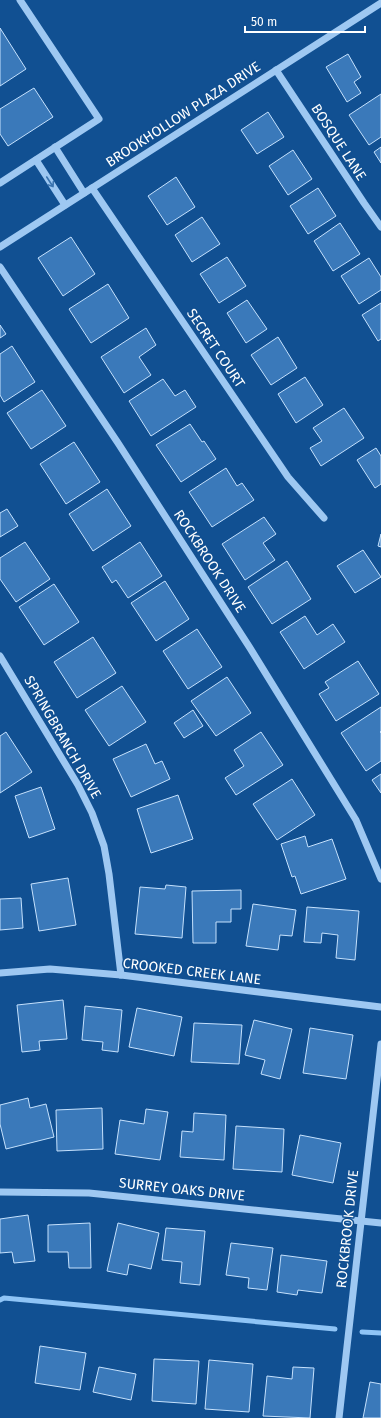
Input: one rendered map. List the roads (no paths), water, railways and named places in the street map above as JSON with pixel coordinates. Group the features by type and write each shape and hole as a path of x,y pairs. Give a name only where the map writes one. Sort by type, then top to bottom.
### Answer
{"street":[{"path":"0,183 99,119 20,0"},
{"name":"BROOKHOLLOW PLAZA DRIVE","path":"0,247 381,3"},
{"name":"BOSQUE LANE","path":"276,70 381,227"},
{"path":"55,147 84,193"},
{"path":"36,160 65,205"},
{"name":"SECRET COURT","path":"92,188 288,477 324,518"},
{"name":"ROCKBROOK DRIVE","path":"0,267 118,443 250,648 356,820 381,880"},
{"name":"SPRINGBRANCH DRIVE","path":"0,656 78,784 92,813 104,846 109,874 121,975"},
{"name":"CROOKED CREEK LANE","path":"0,973 50,969 121,975 381,1007"},
{"name":"ROCKBROOK DRIVE","path":"339,1418 381,1044"},
{"name":"SURREY OAKS DRIVE","path":"0,1192 89,1192 381,1223"}],"waterway":[{"path":"0,1300 4,1298 335,1329"},
{"path":"362,1332 381,1333"}]}
